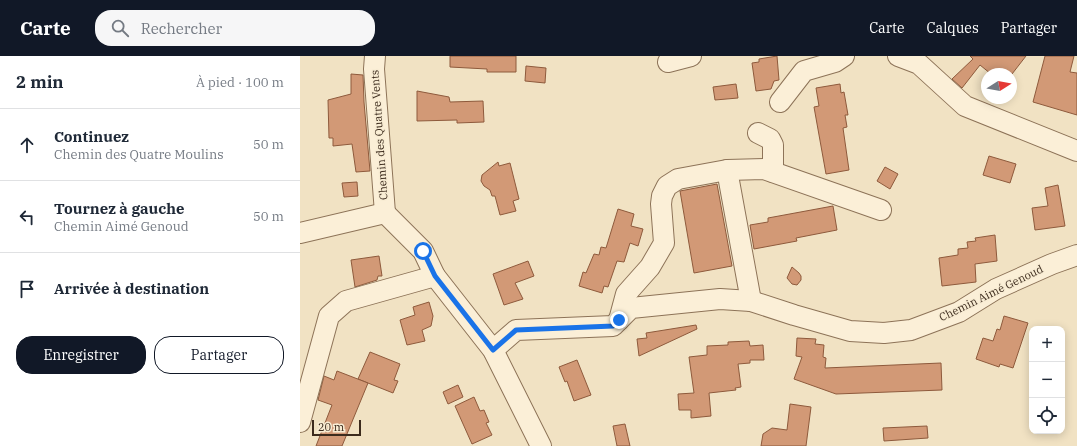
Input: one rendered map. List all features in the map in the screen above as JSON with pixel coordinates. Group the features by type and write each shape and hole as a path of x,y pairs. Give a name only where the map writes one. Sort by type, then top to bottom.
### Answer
{"street":[{"name":"Chemin des Quatre Vents","path":"375,56 374,69 385,213"},
{"path":"668,62 692,56"},
{"path":"780,102 804,71 835,62 844,56"},
{"path":"898,56 919,64 965,106 1077,150"},
{"path":"758,133 770,139 774,145 772,172"},
{"path":"619,320 626,294 650,267 664,243 661,204 662,196 667,186 678,179 727,170 764,169 881,210"},
{"path":"727,170 751,301"},
{"path":"300,233 385,213 423,251 435,276 493,350 541,446"},
{"name":"Chemin Aimé Genoud","path":"493,350 516,330 613,326 631,308 720,299 751,301 850,331 884,333 911,330 959,312 996,289 1052,264 1077,256"},
{"path":"300,422 329,316 346,301 435,276"}],"building":[{"path":"450,56 516,56 516,72 487,72 487,69 450,67"},
{"path":"777,56 779,80 774,81 771,89 756,91 752,63 759,62 759,59"},
{"path":"970,56 1026,56 1017,68 984,68 980,65 962,88 952,79 973,59"},
{"path":"1045,56 1074,56 1070,72 1077,73 1077,115 1033,102"},
{"path":"526,66 546,68 545,83 525,81"},
{"path":"351,74 363,75 370,171 356,172 352,144 333,146 333,138 329,138 328,100 351,94"},
{"path":"736,84 738,98 715,100 713,87"},
{"path":"840,84 841,93 844,92 848,115 845,115 847,127 843,128 849,170 826,174 814,107 819,106 816,88"},
{"path":"417,91 449,97 450,102 483,101 484,122 457,123 457,120 417,121"},
{"path":"989,156 1016,164 1010,183 983,175"},
{"path":"498,162 499,166 510,163 519,199 513,201 516,211 500,215 495,196 492,196 490,190 484,186 481,181 482,175"},
{"path":"885,167 898,174 890,189 877,181"},
{"path":"357,182 358,196 344,197 342,183"},
{"path":"717,184 732,266 694,273 680,191"},
{"path":"1058,185 1065,226 1035,230 1032,208 1048,206 1045,188"},
{"path":"833,206 837,230 796,238 797,241 754,249 750,225 768,222 768,218"},
{"path":"618,209 634,214 631,226 643,229 638,246 630,243 624,262 617,261 608,287 604,286 602,293 579,286 583,272 586,273 594,254 599,255 601,247 606,248"},
{"path":"995,235 997,261 975,264 976,282 942,286 939,258 958,255 958,249 968,248 967,242 976,241 975,238"},
{"path":"379,256 382,276 378,276 377,280 355,287 351,260"},
{"path":"528,261 534,276 515,283 523,299 504,305 493,274"},
{"path":"792,267 801,276 801,280 797,285 792,284 787,278"},
{"path":"429,302 433,316 431,326 422,330 425,341 407,345 400,320 415,315 413,307"},
{"path":"1004,316 1028,323 1013,368 1000,364 999,367 976,359 983,338 993,341 997,329 1000,330"},
{"path":"696,325 697,329 639,356 637,339 647,338 646,333"},
{"path":"797,338 816,339 815,344 824,345 823,357 826,358 825,368 941,363 942,390 836,394 794,379 802,357 796,356"},
{"path":"749,341 750,346 763,345 764,360 750,360 750,363 738,364 741,387 735,388 736,390 709,393 711,416 691,418 691,410 679,410 678,394 694,393 689,357 707,355 707,346 728,345 728,342"},
{"path":"370,352 400,364 394,380 398,381 393,393 358,379"},
{"path":"577,360 591,395 574,401 567,381 565,382 559,367"},
{"path":"337,371 368,383 342,446 316,446 332,405 318,400 324,376 334,380"},
{"path":"458,385 463,397 448,404 443,392"},
{"path":"474,397 480,411 484,410 489,422 486,423 492,435 472,444 455,406"},
{"path":"790,404 811,407 806,446 761,446 763,434 772,428 787,430"},
{"path":"625,424 630,446 617,446 613,426"},
{"path":"927,426 928,438 884,441 883,428"}],"route":[{"path":"423,251 435,276 493,350 516,330 613,326 619,320"}]}
